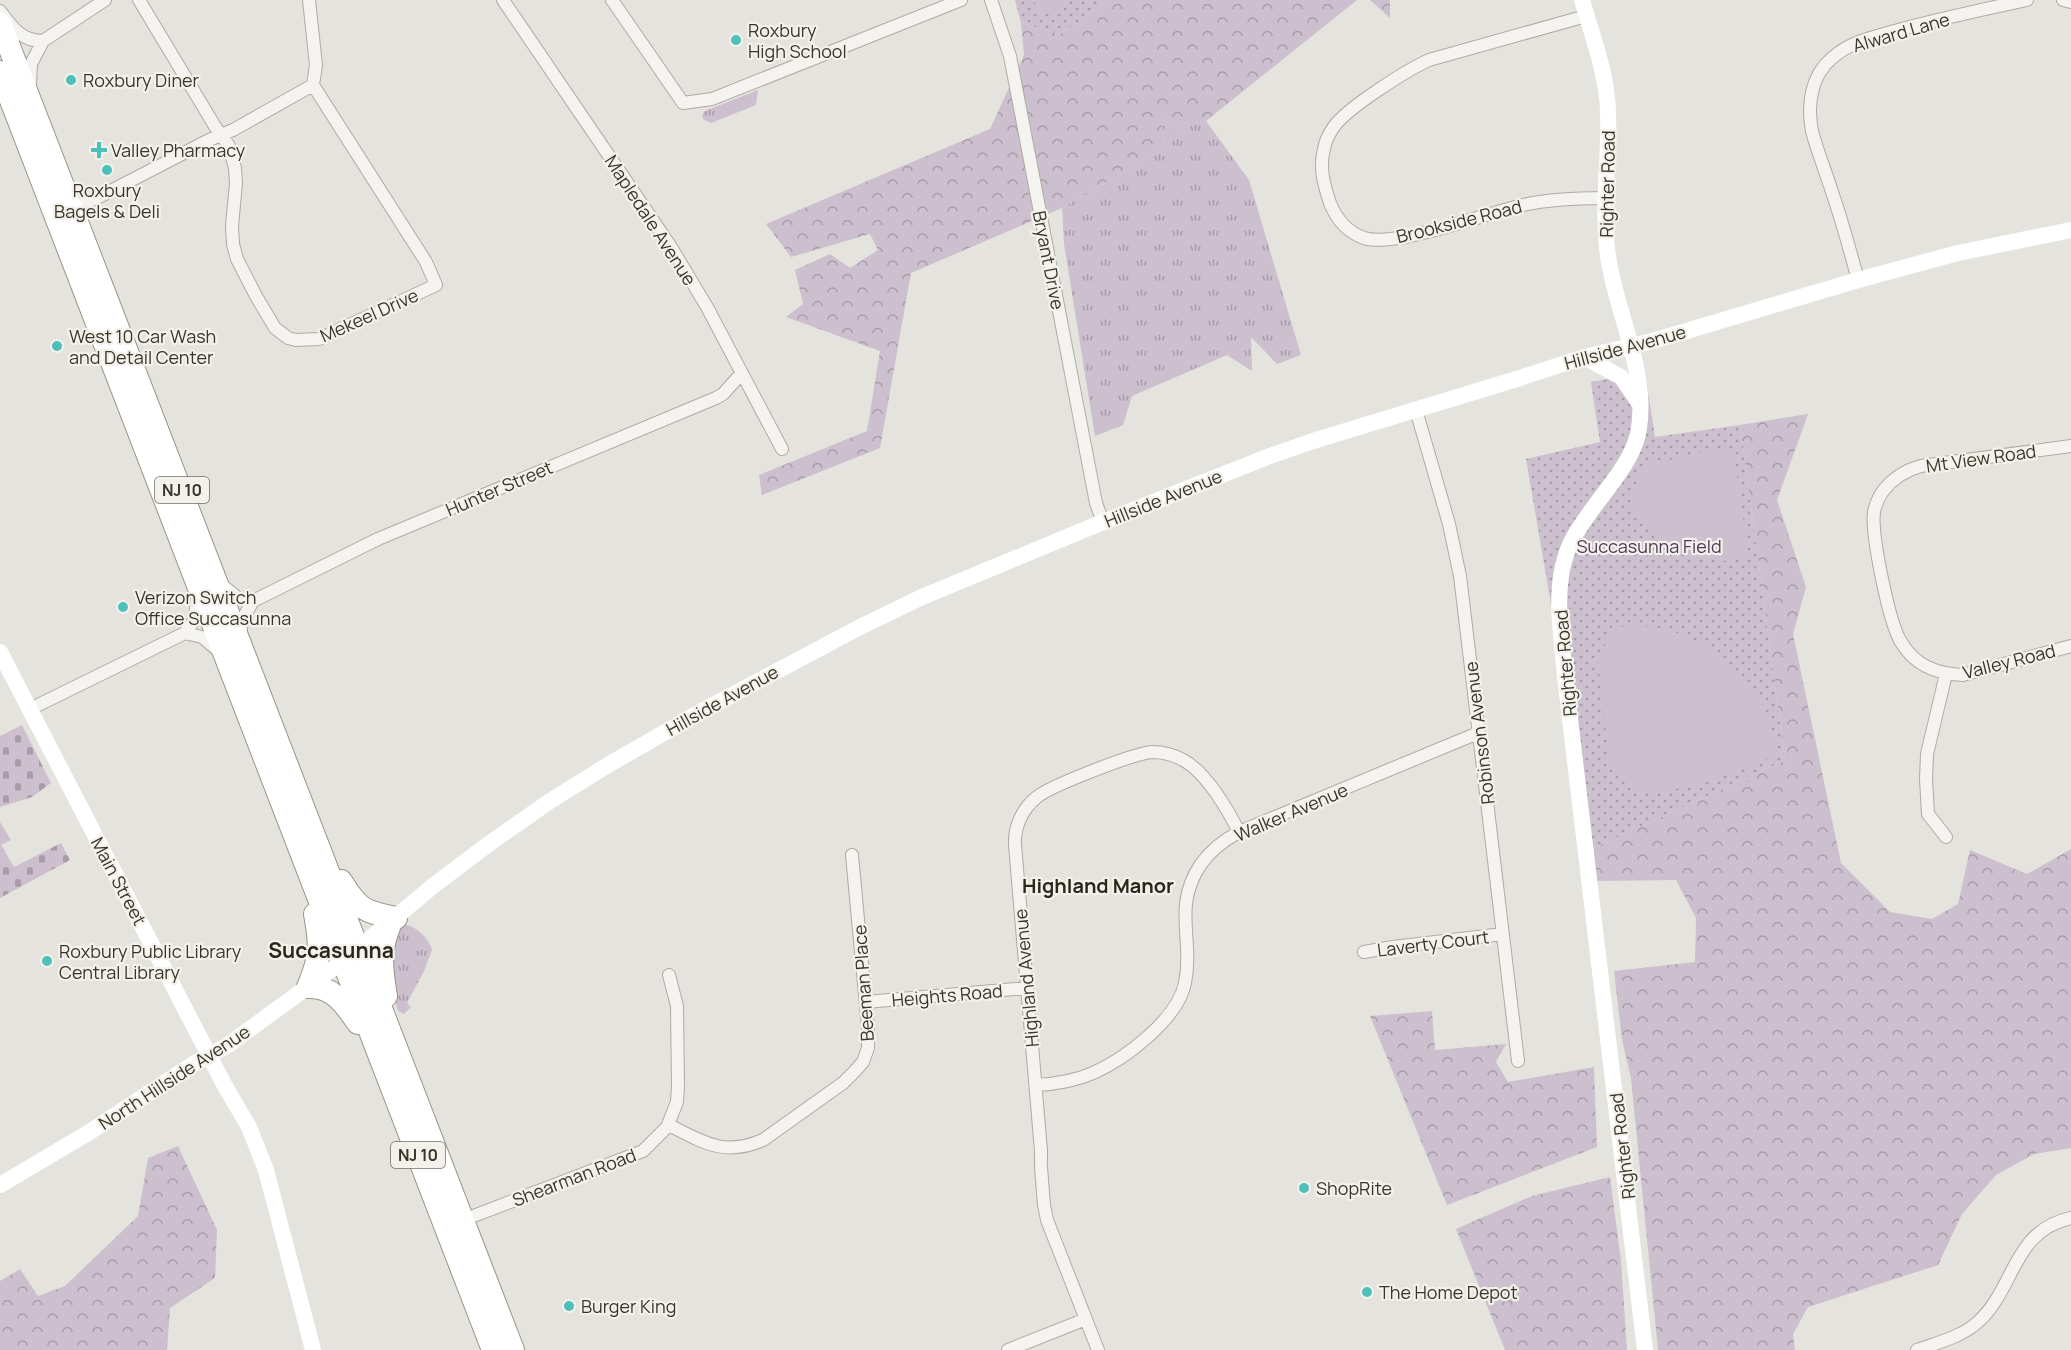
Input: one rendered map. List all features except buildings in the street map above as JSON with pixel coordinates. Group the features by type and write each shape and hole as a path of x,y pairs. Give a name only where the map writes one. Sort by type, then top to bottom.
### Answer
{"highway":[{"name":"NJ 10","path":"0,23 25,110 206,580 240,642 319,846 376,1048 493,1350"},
{"name":"NJ 10","path":"0,72 25,110 73,208 206,580 227,662 308,868 388,1028 513,1350"},
{"path":"0,95 25,110"},
{"path":"319,846 359,905 373,913 394,920 384,942 381,959 388,1028"},
{"path":"308,868 320,947 319,962 308,987 322,988 339,998 376,1048"}],"main road":[{"name":"Righter Road","path":"1584,8 1606,90 1608,109 1604,198 1608,257 1638,382 1638,433 1630,453 1574,537 1566,554 1561,575 1559,601 1565,677 1645,1350"},
{"name":"Hillside Avenue","path":"350,955 481,850 542,807 608,765 702,711 858,627 975,574 1270,456 1584,357 1653,341 1958,253 2071,230"},
{"path":"1584,357 1621,377 1639,404"},
{"name":"Main Street","path":"0,652 257,1144 313,1350"},
{"name":"North Hillside Avenue","path":"0,1185 228,1045 350,955"}],"street":[{"path":"25,110 29,72 43,41 105,0"},
{"path":"139,0 222,135"},
{"path":"73,208 222,135 313,85 316,65 309,0"},
{"name":"Mapledale Avenue","path":"503,0 671,247 707,307 782,449"},
{"path":"612,0 683,103 712,99 961,0"},
{"name":"Bryant Drive","path":"990,0 1010,56 1096,503 1103,522"},
{"name":"Alward Lane","path":"1858,280 1836,201 1812,130 1810,107 1812,90 1818,74 1830,59 1849,46 1871,38 2027,0"},
{"path":"2063,0 2071,2"},
{"name":"Brookside Road","path":"1584,8 1412,68 1349,112 1333,128 1324,148 1321,165 1333,210 1345,227 1363,238 1382,240 1411,236 1523,205 1561,198 1604,198"},
{"path":"0,11 22,36 30,40 43,41"},
{"name":"Mekeel Drive","path":"222,135 229,146 235,168 232,226 237,259 270,321 281,334 296,340 319,339 436,285 426,262 313,85"},
{"name":"Hunter Street","path":"253,601 378,539 716,398 723,394 741,374"},
{"name":"Robinson Avenue","path":"1416,410 1449,524 1460,576 1518,1061"},
{"name":"Mt View Road","path":"1946,674 1932,670 1901,643 1890,619 1874,531 1874,510 1883,491 1904,471 1921,466 2071,446"},
{"path":"30,709 184,633 197,614 206,580 234,596 253,601 242,620 240,642"},
{"path":"184,633 202,637 218,650 227,662"},
{"name":"Valley Road","path":"1946,674 1963,675 2071,646"},
{"path":"1946,674 1927,754 1926,779 1928,814 1947,837"},
{"name":"Walker Avenue","path":"1036,1084 1058,1084 1093,1073 1120,1058 1157,1028 1170,1014 1184,986 1188,966 1185,907 1189,885 1207,856 1228,838 1478,733"},
{"name":"Highland Avenue","path":"1098,1350 1047,1220 1044,1205 1015,836 1022,815 1038,796 1062,783 1150,752 1162,753 1185,761 1203,777 1230,814 1239,832"},
{"name":"Beeman Place","path":"669,1125 716,1147 749,1146 763,1140 843,1083 863,1062 868,1048 866,1002 852,855"},
{"name":"Laverty Court","path":"1364,952 1503,934"},
{"name":"Shearman Road","path":"463,1220 643,1151 659,1137 669,1125 677,1102 678,1086 677,1006 669,975"},
{"name":"Heights Road","path":"866,1002 1027,988"},
{"path":"1917,1350 1962,1334 1978,1321 1991,1308 2016,1260 2029,1243 2042,1231 2071,1218"},
{"path":"1008,1350 1086,1319"}],"green space":[{"path":"1015,0 1109,0 1060,34 1021,23"},
{"path":"1034,0 1069,0 1064,9 1038,13"},
{"path":"1109,0 1357,0 1206,121 1180,129 1161,113 1164,148 1062,208 911,273 880,448 762,495 759,475 867,431 880,351 786,317 803,304 795,270 830,254 850,268 878,250 870,234 791,257 766,224 990,129 1024,55 1021,23 1060,34"},
{"path":"1370,0 1390,0 1390,18"},
{"path":"758,90 756,105 711,123 703,119 702,115 705,111"},
{"path":"1161,113 1180,129 1206,121 1249,180 1301,355 1277,364 1251,337 1252,371 1227,355 1132,396 1123,425 1095,436 1064,244 1062,208 1164,148"},
{"name":"Succasunna Field","path":"1645,372 1655,437 1740,425 1785,760 1593,848 1526,459 1600,442 1591,382"},
{"path":"1808,414 1777,500 1806,587 1793,634 1841,863 1890,912 1932,919 1958,904 1970,850 2027,874 2071,849 2071,1148 2034,1154 1996,1175 1962,1214 1938,1265 1808,1307 1793,1334 1795,1350 1658,1350 1631,1078 1622,1040 1614,971 1695,962 1696,918 1676,880 1596,881 1593,848 1785,760 1740,425"},
{"path":"1720,448 1734,456 1749,559 1712,560 1681,553 1655,536 1631,508 1639,472 1643,466"},
{"path":"1612,627 1659,628 1689,638 1718,655 1743,677 1753,690 1767,715 1780,755 1689,787 1653,792 1635,790 1617,776 1609,757 1598,663"},
{"path":"22,725 51,783 32,797 0,807 0,736"},
{"path":"0,822 11,840 1,845 14,867 61,843 70,860 0,898"},
{"path":"403,924 421,933 432,950 407,1003 411,1007 404,1014 398,1011 393,994 389,942"},
{"path":"1432,1011 1435,1050 1506,1044 1496,1062 1508,1082 1594,1067 1597,1147 1447,1205 1370,1016"},
{"path":"178,1146 217,1230 215,1278 170,1308 167,1350 0,1350 0,1281 20,1269 38,1296 65,1286 138,1216 148,1158"},
{"path":"1610,1177 1621,1261 1627,1350 1505,1350 1456,1229 1532,1196"}],"place":[{"name":"Roxbury High School","path":"736,40"},
{"name":"Roxbury Diner","path":"71,80"},
{"name":"Valley Pharmacy","path":"99,150"},
{"name":"Roxbury Bagels & Deli","path":"107,170"},
{"name":"West 10 Car Wash and Detail Center","path":"57,346"},
{"name":"Verizon Switch Office Succasunna","path":"123,607"},
{"name":"Roxbury Public Library Central Library","path":"47,961"},
{"name":"ShopRite","path":"1304,1188"},
{"name":"The Home Depot","path":"1367,1292"},
{"name":"Burger King","path":"569,1306"}],"district":[{"name":"Highland Manor","path":"1098,885"},
{"name":"Succasunna","path":"331,950"}]}
